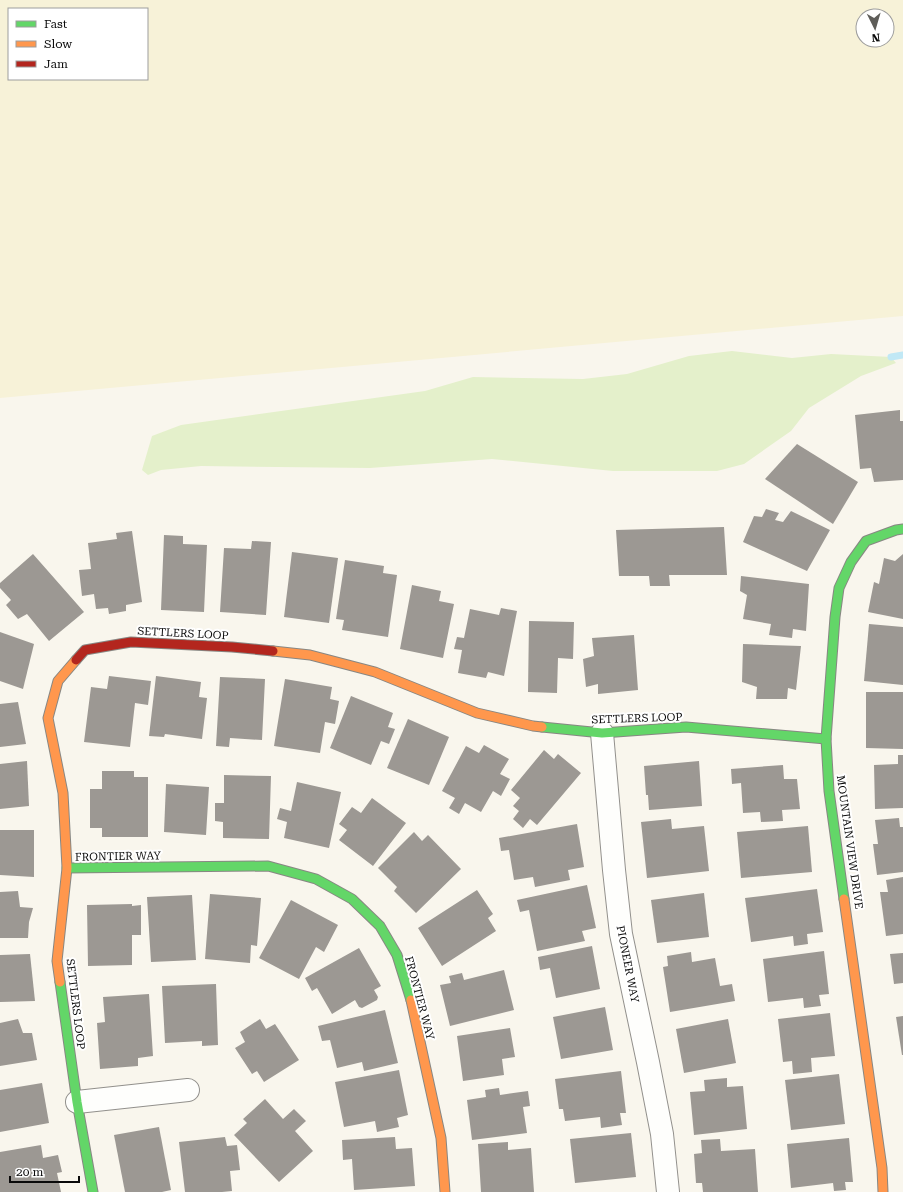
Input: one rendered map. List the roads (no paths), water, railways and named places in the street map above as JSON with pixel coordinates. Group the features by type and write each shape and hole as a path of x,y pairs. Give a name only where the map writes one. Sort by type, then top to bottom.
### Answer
{"street":[{"name":"MOUNTAIN VIEW DRIVE","path":"882,1192 882,1168 829,792 826,738 835,616 839,588 851,562 866,541 896,530 903,529"},
{"name":"SETTLERS LOOP","path":"94,1192 77,1102 58,961 67,868 63,793 48,718 58,681 85,650 131,642 232,647 310,655 375,672 477,713 533,726 602,733 686,727 826,738"},
{"name":"PIONEER WAY","path":"602,733 621,934 662,1134 668,1192"},
{"name":"FRONTIER WAY","path":"67,868 268,866 316,879 352,899 380,926 397,955 410,996 441,1138 445,1192"},
{"path":"77,1102 188,1090"}],"waterway":[{"path":"891,357 903,355"}]}
